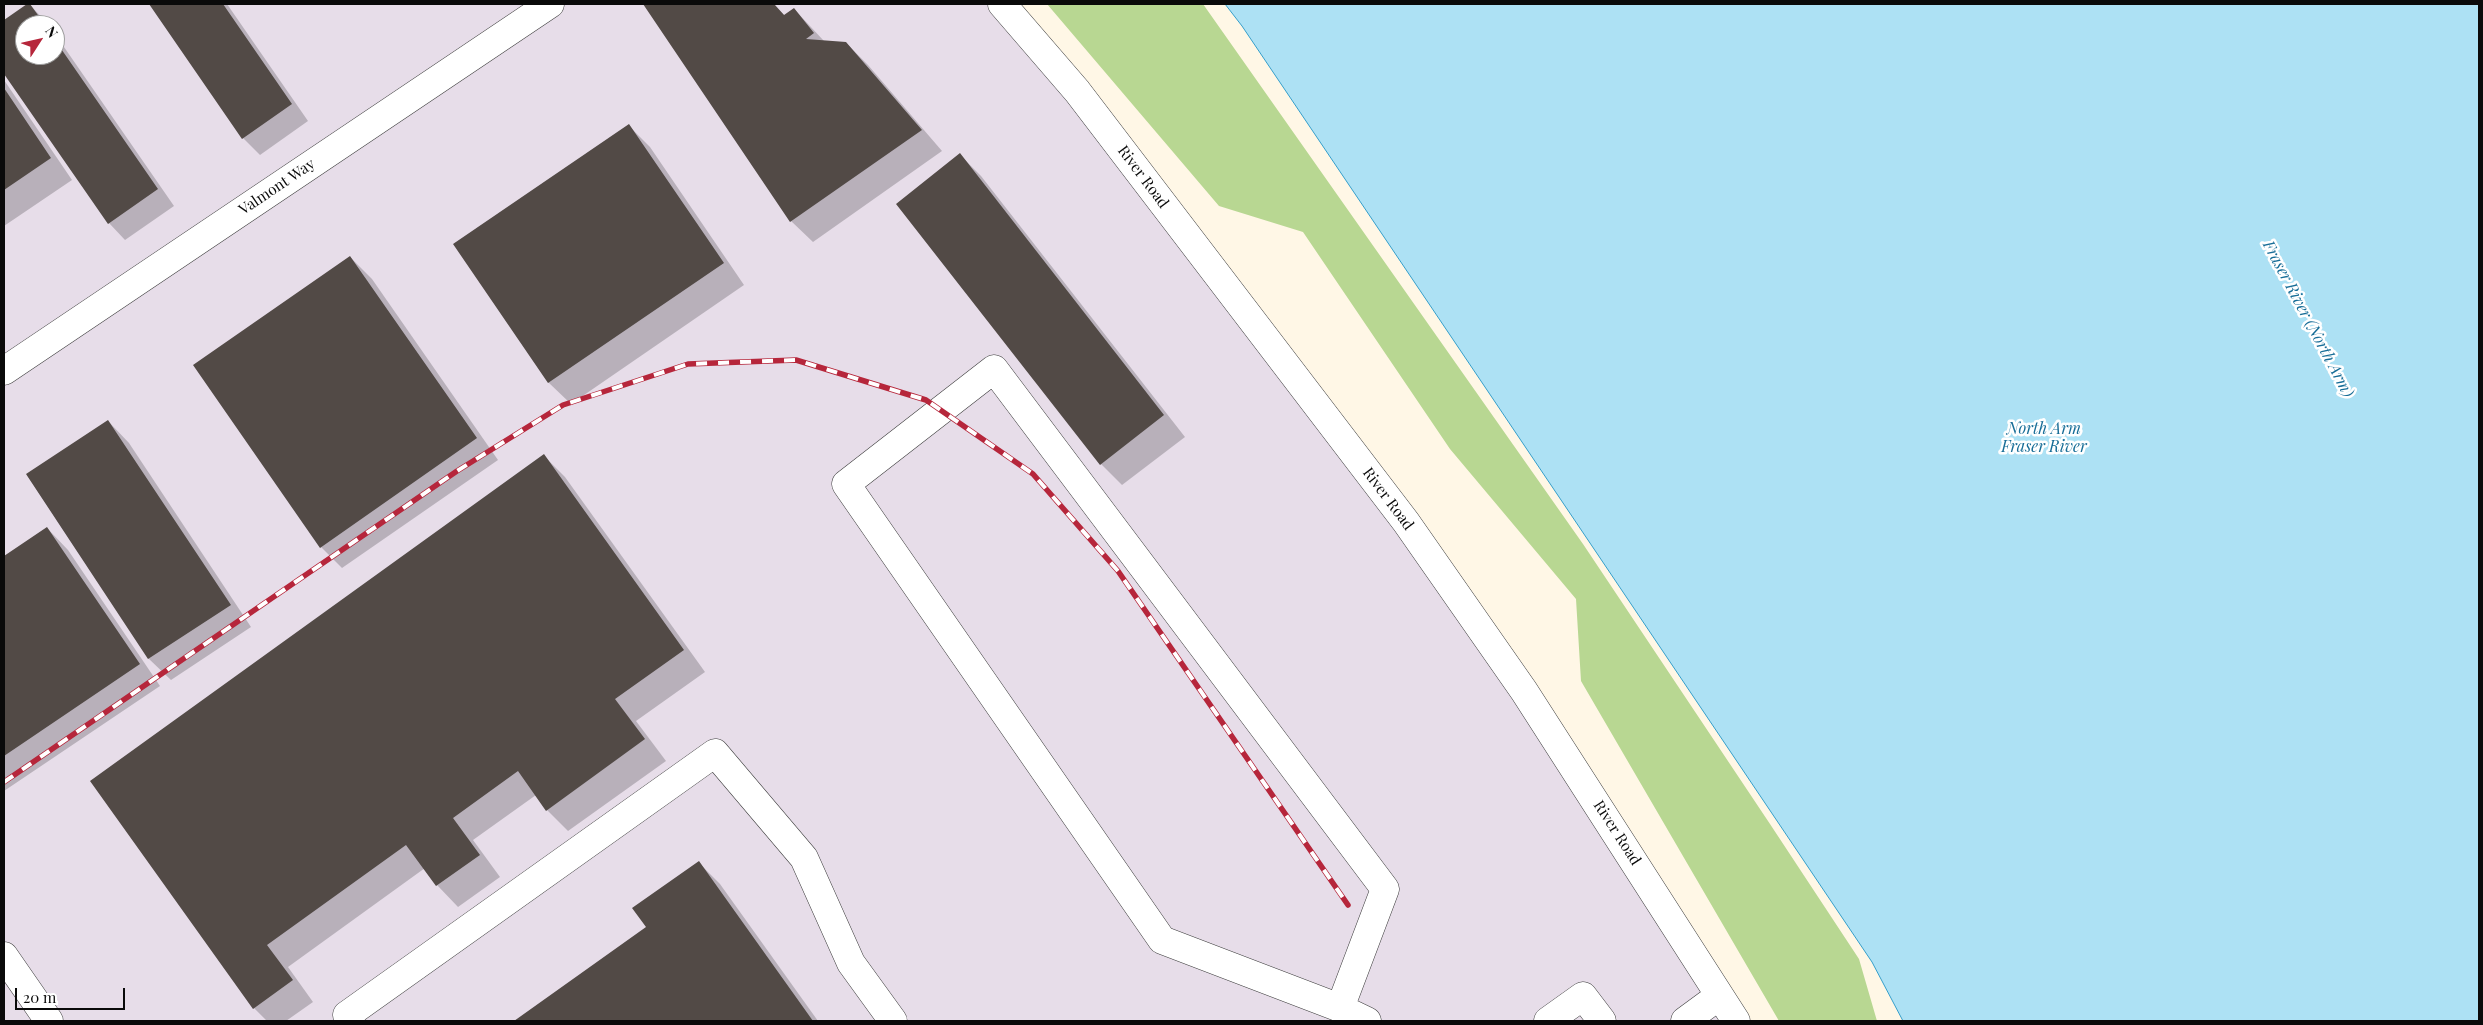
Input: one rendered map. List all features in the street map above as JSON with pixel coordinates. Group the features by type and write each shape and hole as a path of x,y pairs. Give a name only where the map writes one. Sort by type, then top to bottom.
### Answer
{"street":[{"name":"Valmont Way","path":"4,371 550,4"},
{"name":"River Road","path":"1002,4 1077,91 1406,522 1524,691 1736,1021"},
{"path":"1340,1008 1385,889 994,369 846,484 1162,940 1340,1008 1367,1021"},
{"path":"351,1021 347,1016 715,753 804,858 851,963 893,1021"},
{"path":"4,956 49,1021"},
{"path":"1548,1021 1583,996 1602,1021"},
{"path":"1685,1021 1719,996"}],"shaded area":[{"path":"4,4 1002,4 1406,522 1736,1021 4,1021"}],"green space":[{"path":"1047,4 1203,4 1583,544 1770,824 1859,959 1877,1021 1779,1021 1581,681 1576,599 1450,449 1303,232 1219,206"}],"water":[{"name":"North Arm Fraser River","path":"1225,4 2479,4 2479,1021 1903,1021 1872,962 1242,26"}],"building":[{"path":"27,4 30,4 38,15 15,15 15,65 65,65 65,54 158,189 108,224 4,74 4,20"},
{"path":"149,4 223,4 292,104 242,139"},
{"path":"643,4 774,4 784,15 794,8 814,33 806,39 846,42 922,130 790,222"},
{"path":"4,88 51,158 4,190"},
{"path":"629,124 724,263 548,383 453,244"},
{"path":"960,153 1164,415 1100,465 896,204"},
{"path":"350,256 477,438 320,548 193,365"},
{"path":"108,420 231,605 148,659 26,474"},
{"path":"544,454 684,650 615,699 645,739 546,811 518,771 453,818 480,855 436,886 406,845 267,945 293,980 253,1009 90,781"},
{"path":"47,527 140,664 4,756 4,556"},
{"path":"699,861 813,1021 514,1021 646,927 632,908"}],"railway":[{"path":"4,782 457,471 563,405 688,364 796,360 926,400 1033,474 1118,571 1348,905"}],"water label":[{"name":"Fraser River (North Arm)","path":"2308,319"}]}
